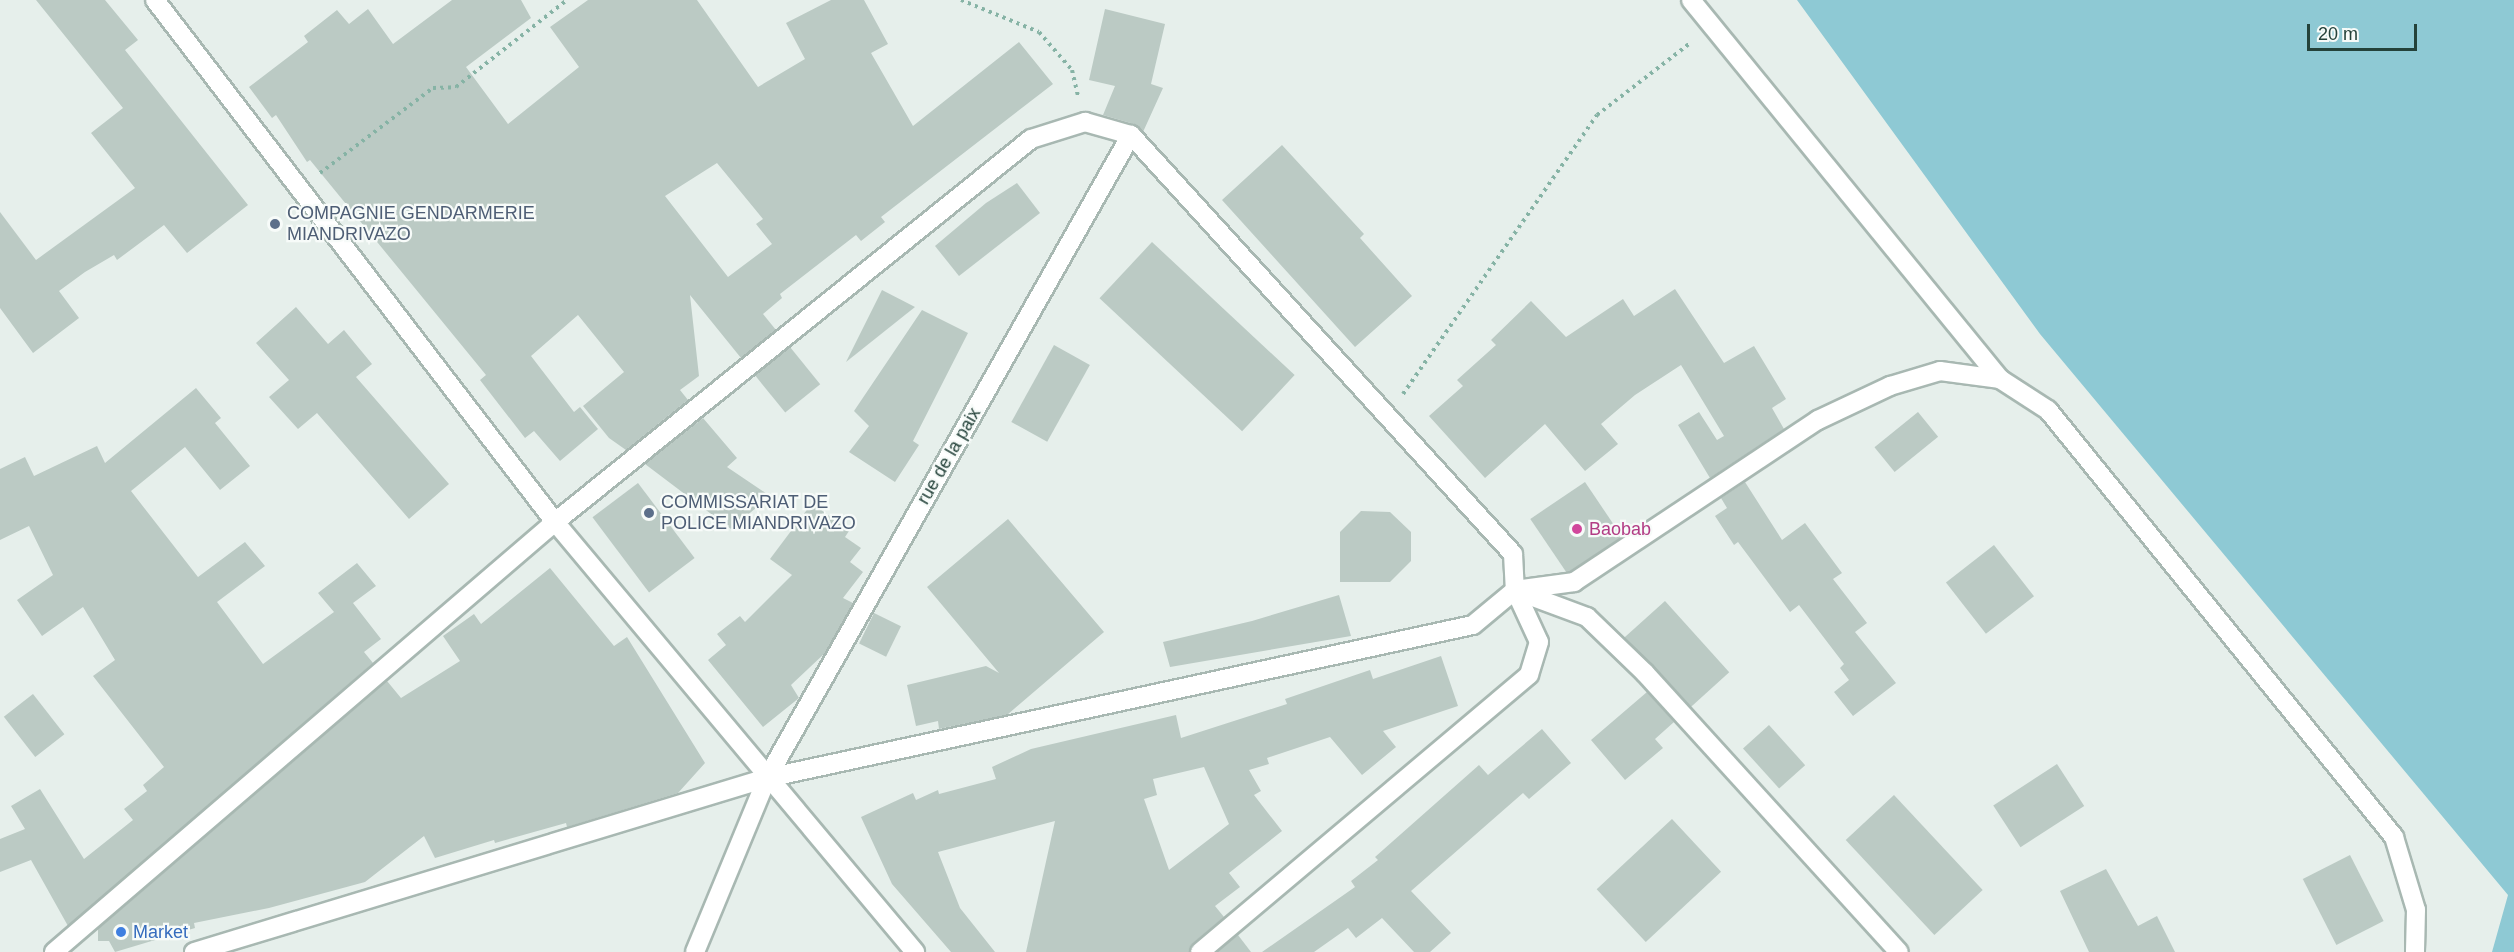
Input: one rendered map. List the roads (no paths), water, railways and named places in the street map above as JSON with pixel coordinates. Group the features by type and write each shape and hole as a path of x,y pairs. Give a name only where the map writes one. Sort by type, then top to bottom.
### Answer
{"street":[{"path":"155,0 301,187 555,522 915,952"},
{"path":"1691,0 2000,380 2048,410 2394,837 2416,910 2415,952"},
{"path":"54,952 555,522 1031,139 1085,122 1131,135 1513,554 1515,591 1539,642 1529,675 1200,952"},
{"name":"rue de la paix","path":"695,952 767,778 1131,135"},
{"path":"194,952 767,778 1473,624 1515,591 1574,582 1818,420 1890,386 1940,371 2000,380"},
{"path":"1515,591 1587,618 1644,673 1899,952"}],"water":[{"path":"1797,0 2514,0 2514,952 2492,952 2508,895 2040,334"}],"place":[{"name":"COMPAGNIE GENDARMERIE MIANDRIVAZO","path":"275,224"},
{"name":"COMMISSARIAT DE POLICE MIANDRIVAZO","path":"649,513"},
{"name":"Baobab","path":"1577,529"},
{"name":"Market","path":"121,932"}]}
